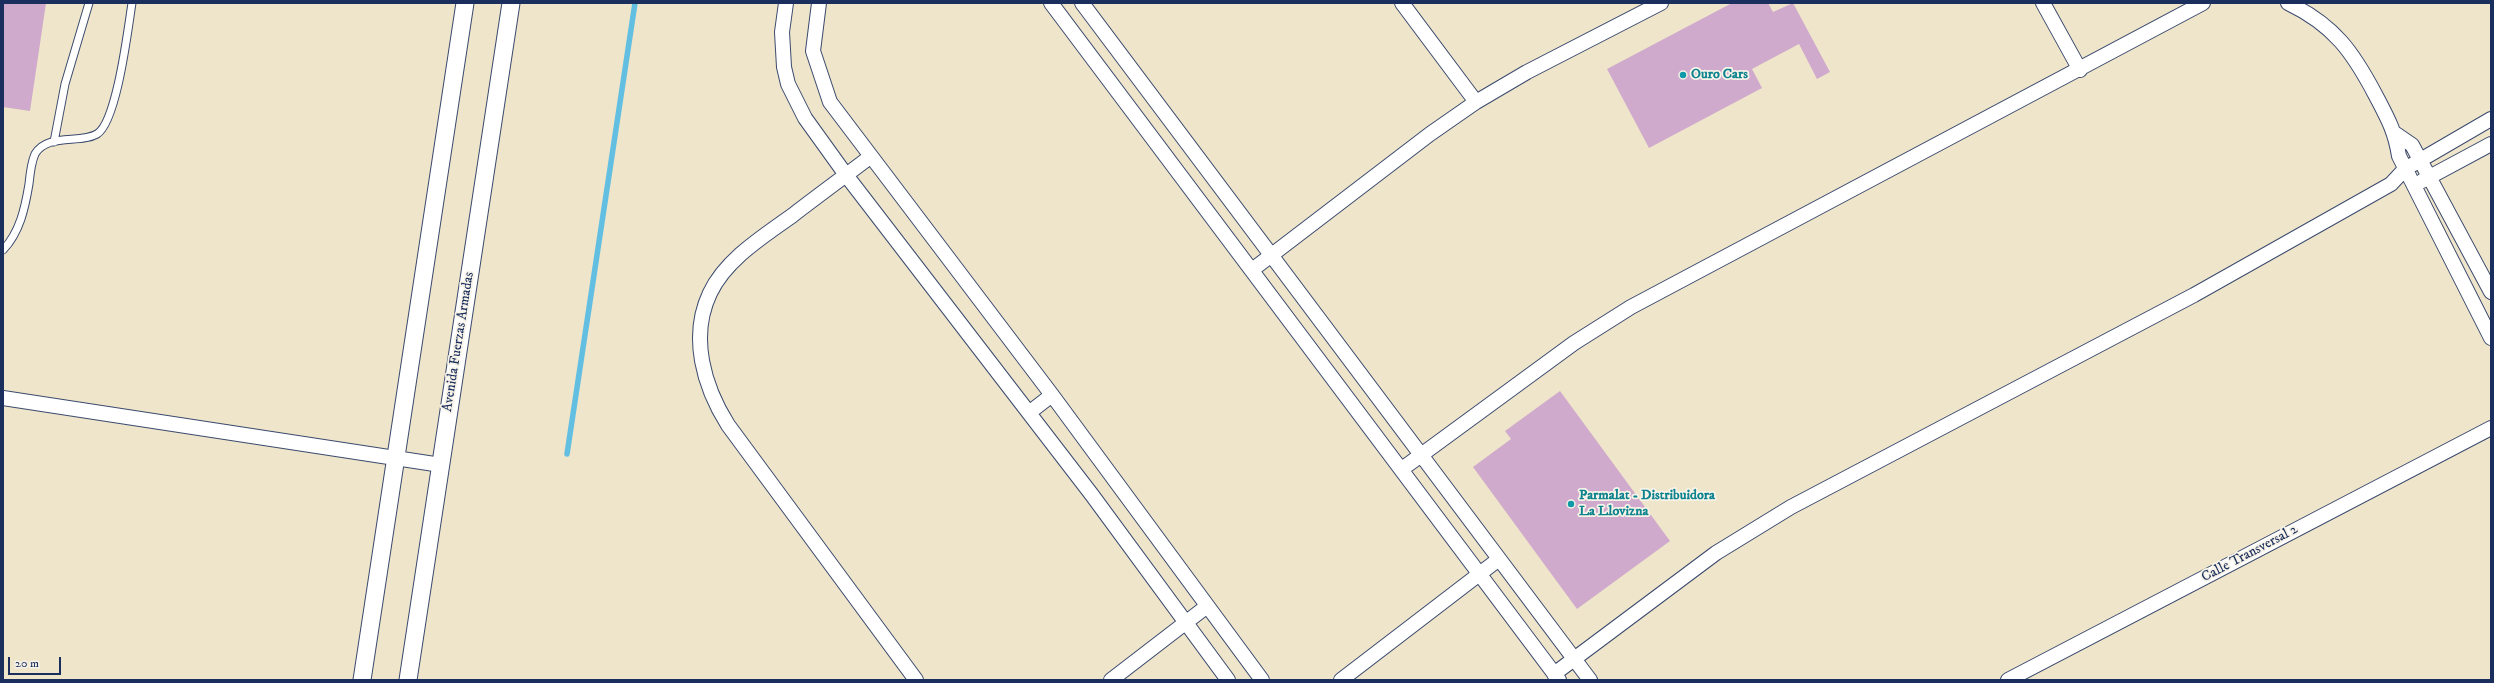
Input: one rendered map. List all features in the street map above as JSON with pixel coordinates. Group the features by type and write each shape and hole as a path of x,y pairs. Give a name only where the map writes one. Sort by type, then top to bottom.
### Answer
{"street":[{"path":"362,680 465,3"},
{"name":"Avenida Fuerzas Armadas","path":"408,680 511,3"},
{"path":"786,3 782,48 788,84 805,118 846,175 1030,412 1228,680"},
{"path":"819,3 813,51 822,86 830,102 1052,395 1206,607 1262,680"},
{"path":"1051,3 1402,469 1556,677 1574,658 1716,553 1791,507 2194,295 2391,184 2405,169 2420,159 2491,119"},
{"path":"1082,3 1590,680"},
{"path":"1402,3 1476,102"},
{"path":"1252,270 1430,134 1476,102 1527,72 1661,3"},
{"path":"2043,3 2080,70"},
{"path":"1402,469 1574,343 1631,307 2080,70 2202,3"},
{"path":"2288,3 2321,22 2348,48 2360,66 2396,134 2399,156 2405,169 2491,338"},
{"path":"2396,134 2412,145 2491,292"},
{"path":"2391,184 2414,186 2491,144"},
{"path":"870,156 748,248 720,278 710,293 704,310 701,351 703,372 716,406 728,425 916,680"},
{"path":"1030,412 1052,395"},
{"path":"3,398 440,465"},
{"name":"Calle Transversal 2","path":"2008,680 2491,428"},
{"path":"1341,680 1499,559"},
{"path":"1111,680 1186,624 1206,607"}],"lane":[{"path":"54,142 65,84 89,3"},
{"path":"3,250 13,240 25,207 31,169 36,154 42,146 98,133 106,124 115,100 132,3"}],"building":[{"path":"3,3 46,3 30,111 3,107"},
{"name":"Ouro Cars","path":"1732,3 1768,3 1773,12 1793,3 1830,72 1817,79 1799,44 1752,69 1762,88 1649,148 1607,69"},
{"name":"Parmalat - Distribuidora La Llovizna","path":"1560,391 1670,541 1577,609 1473,467 1511,439 1505,431"}],"waterway":[{"path":"567,454 635,3"}],"place":[{"name":"Ouro Cars","path":"1683,75"},
{"name":"Parmalat - Distribuidora La Llovizna","path":"1571,504"}]}
